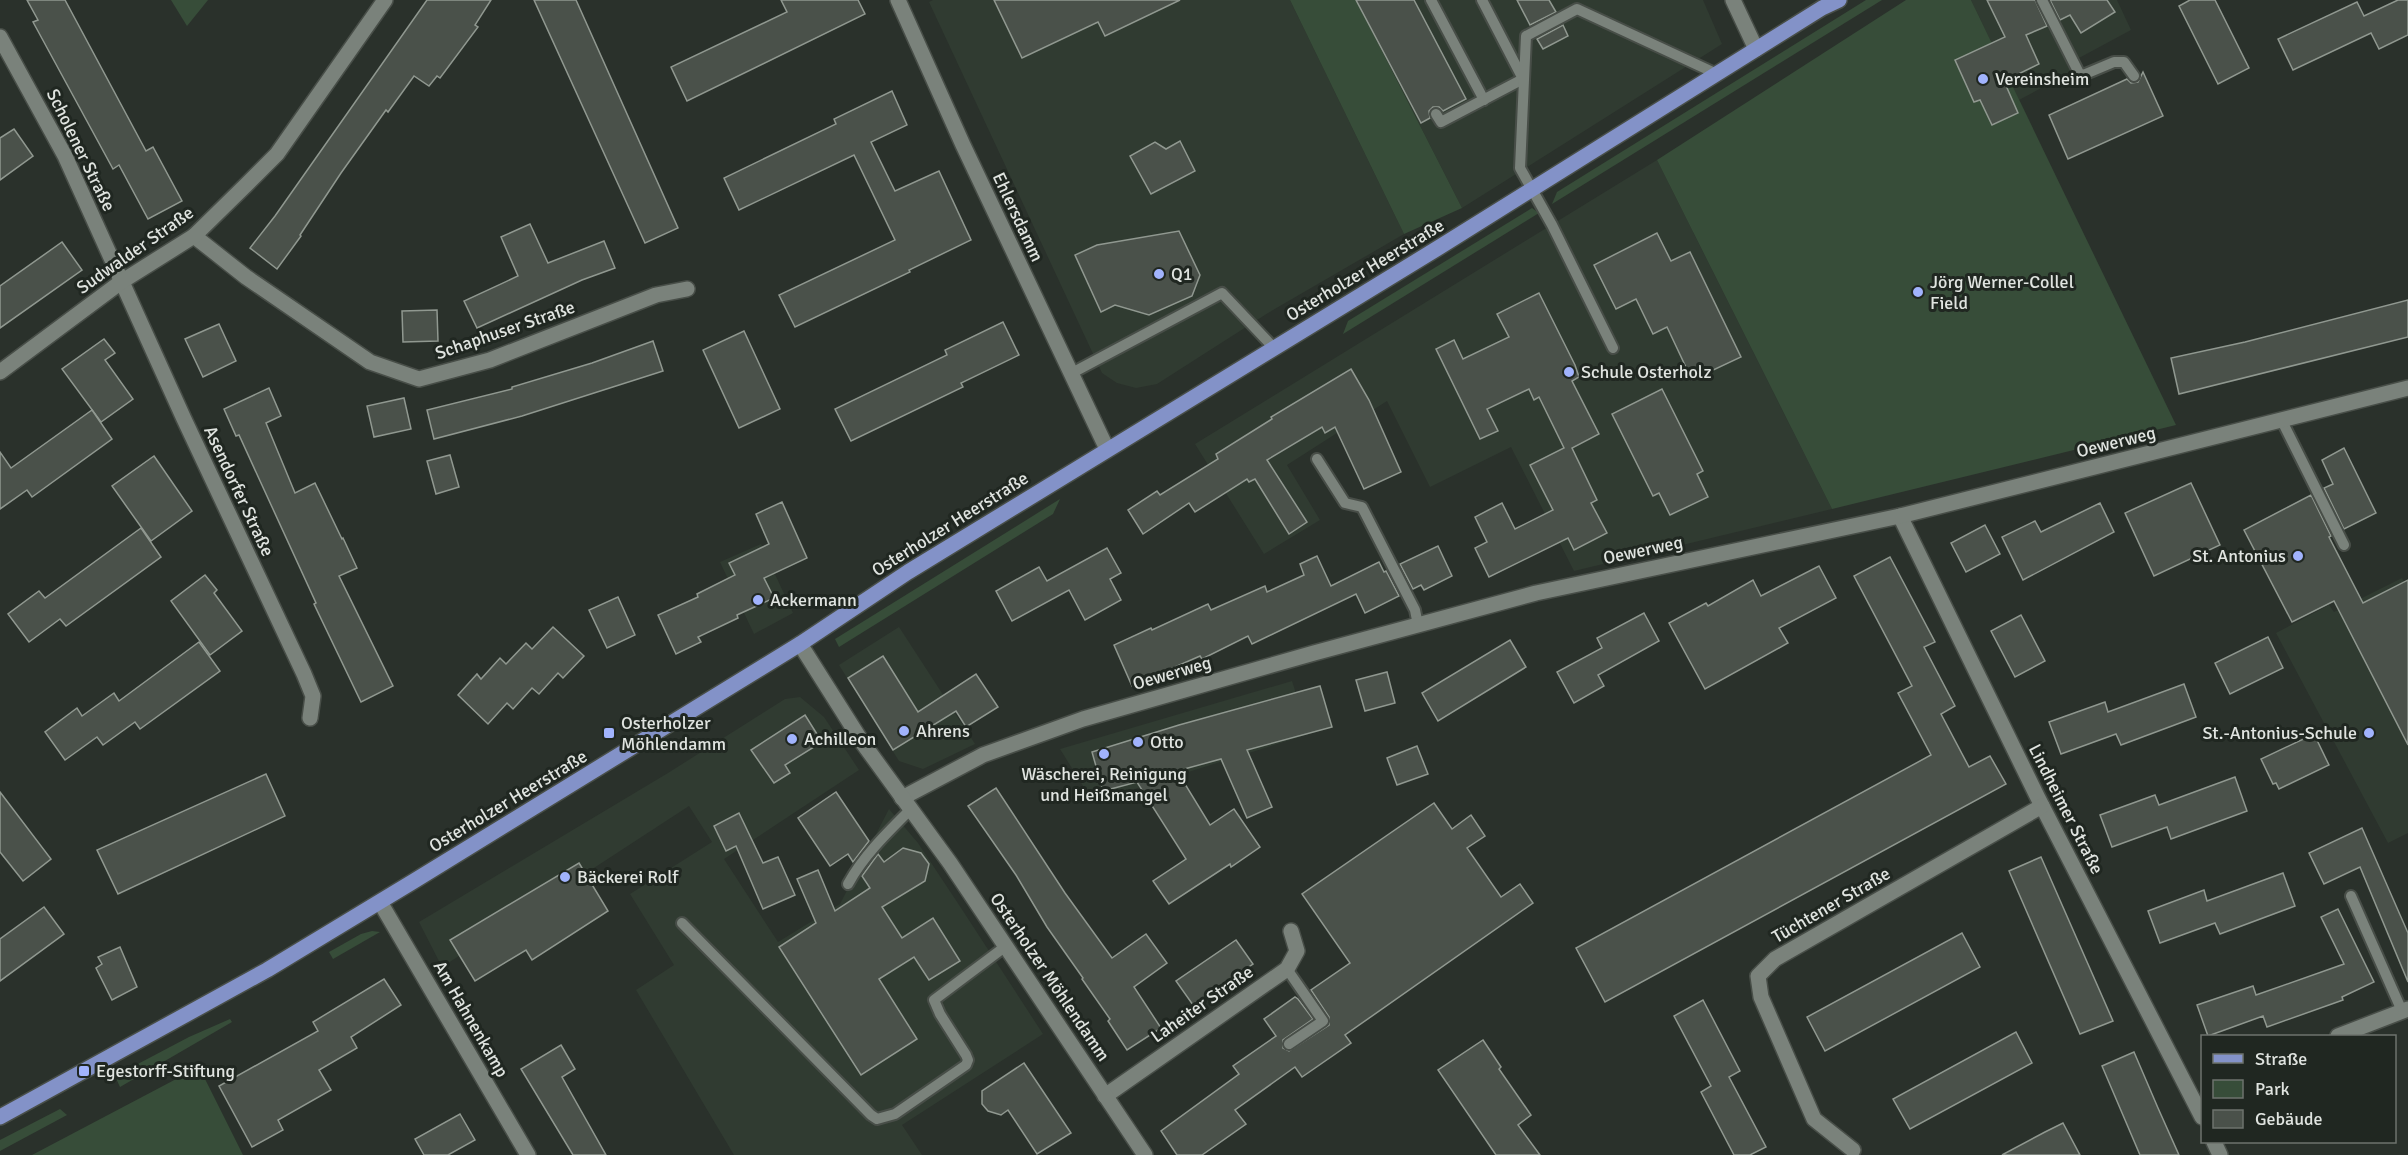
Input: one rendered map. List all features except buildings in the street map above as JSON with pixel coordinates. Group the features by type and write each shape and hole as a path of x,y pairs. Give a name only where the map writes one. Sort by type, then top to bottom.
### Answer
{"main road":[{"name":"Osterholzer Heerstraße","path":"0,1116 236,987 380,902 800,644 908,572 1531,190 1825,4 1839,0"}],"street":[{"name":"Sudwalder Straße","path":"0,372 121,282 194,236 277,154 385,0"},
{"name":"Ehlersdamm","path":"898,0 972,166 1107,449"},
{"path":"1733,0 1756,49"},
{"name":"Scholener Straße","path":"0,37 65,156 121,282"},
{"name":"Schaphuser Straße","path":"194,236 246,277 370,362 419,380 490,360 656,295 687,289"},
{"name":"Asendorfer Straße","path":"121,282 304,674 313,696 310,718"},
{"name":"Oewerweg","path":"906,804 983,755 1083,719 1418,625 1536,593 1900,516 2408,388"},
{"name":"Lindheimer Straße","path":"1900,516 2042,806 2135,988 2197,1090 2201,1112"},
{"name":"Osterholzer Möhlendamm","path":"800,644 862,742 950,863 1145,1155"},
{"name":"Tüchtener Straße","path":"1853,1150 1814,1119 1761,997 1758,976 1775,959 2042,806"},
{"name":"Am Hahnenkamp","path":"380,902 528,1155"},
{"path":"1287,969 1297,951 1291,931"},
{"name":"Laheiter Straße","path":"1105,1095 1287,969"},
{"path":"2341,1035 2405,1010"}],"lane":[{"path":"1431,0 1484,100"},
{"path":"1482,0 1523,79"},
{"path":"2042,0 2079,73 2083,75 2114,62 2124,62 2134,76"},
{"path":"1613,348 1552,225 1520,168 1526,36 1577,9 1717,74"},
{"path":"1436,114 1440,122 1523,79"},
{"path":"1072,373 1222,293 1274,348"},
{"path":"2283,421 2344,545"},
{"path":"1317,459 1345,504 1362,507 1415,610 1418,625"},
{"path":"848,884 859,865 906,804"},
{"path":"2351,896 2405,1010"},
{"path":"682,923 871,1115 878,1119 895,1114 966,1065 968,1060 966,1054 940,1014 934,1000 1006,946"},
{"path":"1287,969 1323,1021 1289,1044"}],"shaded area":[{"path":"933,0 1290,0 1404,234 1268,313 1157,384 1136,388 1117,383 1102,373 929,2"},
{"path":"1356,0 1703,0 1722,44 1462,208"},
{"path":"1971,0 2117,0 2131,30 2079,58 2067,74 2019,100"},
{"name":"Schule Osterholz","path":"1657,160 1832,509 1574,571 1511,447 1430,487 1387,401 1287,465 1320,520 1264,554 1195,444"},
{"path":"761,544 793,613 754,634 720,562"},
{"name":"St.-Antonius-Schule","path":"2402,578 2408,590 2408,833 2388,843 2276,633 2329,605 2334,612"},
{"path":"899,627 975,744 923,769 899,761 839,665"},
{"path":"1292,681 1309,734 1093,802 1060,749"},
{"path":"800,697 824,717 859,770 724,859 778,942 840,904 889,809 918,843 1043,1034 902,1125 922,1155 734,1155 636,990 674,965 630,894 712,842 689,806 442,967 419,922 668,773 785,699"}],"green space":[{"path":"171,0 208,0 187,26"},
{"path":"1290,0 1356,0 1462,208 1404,234"},
{"path":"1866,0 1882,0 1552,204 1557,192"},
{"name":"Jörg Werner-Collel Field","path":"1906,0 1971,0 2176,425 1832,509 1657,160"},
{"path":"1532,208 1539,213 1343,334 1348,321"},
{"path":"1060,499 1053,514 839,647 835,639"},
{"path":"372,931 380,932 333,959 329,952 361,934"},
{"path":"230,1019 232,1022 120,1087 115,1076 189,1037"},
{"path":"199,1067 243,1155 32,1155"},
{"path":"60,1109 67,1115 0,1151 0,1140"}],"place":[{"name":"Vereinsheim","path":"1983,79"},
{"name":"Q1","path":"1159,274"},
{"name":"Jörg Werner-Collel Field","path":"1918,292"},
{"name":"Schule Osterholz","path":"1569,372"},
{"name":"St. Antonius","path":"2298,556"},
{"name":"Ackermann","path":"758,600"},
{"name":"Ahrens","path":"904,731"},
{"name":"Osterholzer Möhlendamm","path":"609,733"},
{"name":"St.-Antonius-Schule","path":"2369,733"},
{"name":"Achilleon","path":"792,739"},
{"name":"Otto","path":"1138,742"},
{"name":"Wäscherei, Reinigung und Heißmangel","path":"1104,754"},
{"name":"Bäckerei Rolf","path":"565,877"},
{"name":"Egestorff-Stiftung","path":"84,1071"}]}
